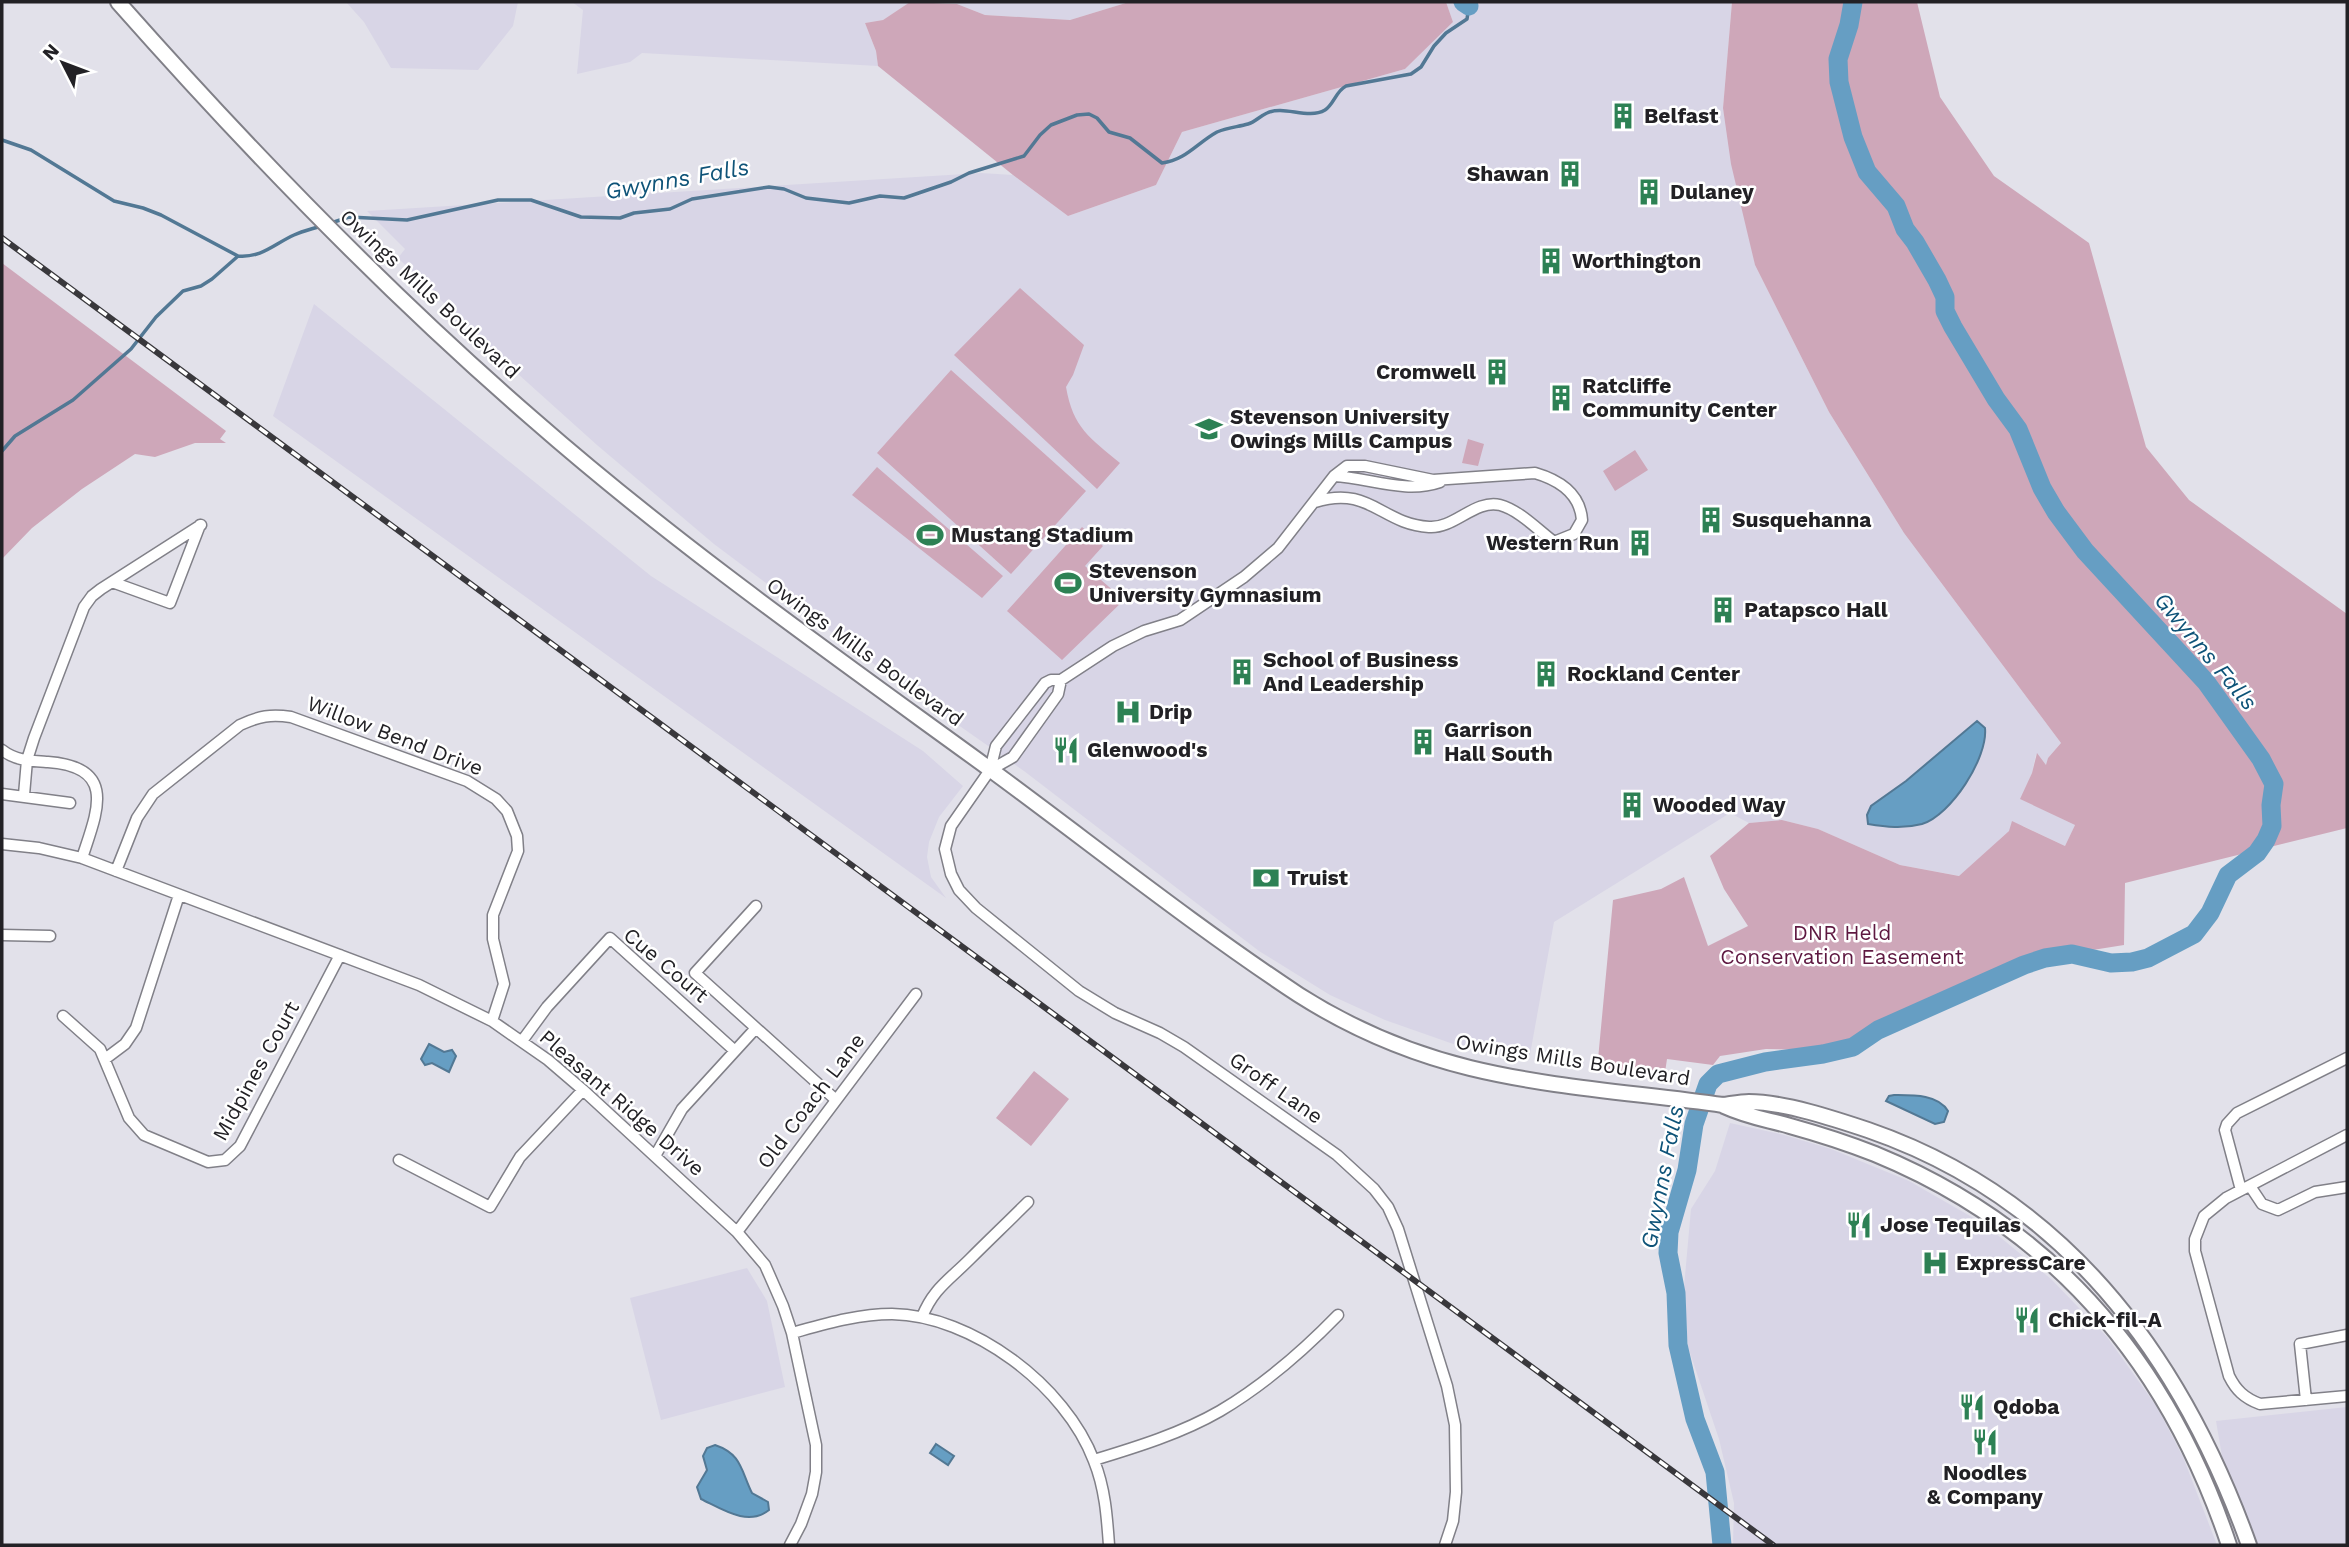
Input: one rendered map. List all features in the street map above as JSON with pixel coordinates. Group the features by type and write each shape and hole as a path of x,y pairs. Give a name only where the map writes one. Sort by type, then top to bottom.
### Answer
{"main road":[{"name":"Owings Mills Boulevard","path":"118,2 315,214 507,397 646,514 776,614 1284,986 1355,1027 1422,1054 1472,1069 1723,1105 1749,1102 1767,1104 1814,1114 1879,1134 1956,1169 2031,1220 2095,1278 2160,1360 2209,1448 2249,1545"},
{"name":"Owings Mills Boulevard","path":"1723,1105 1748,1117 1806,1130 1849,1144 1913,1171 1986,1212 2050,1261 2092,1303 2127,1346 2165,1400 2195,1460 2229,1545"}],"street":[{"path":"990,770 996,746 1045,683 1061,680 1112,646 1144,631 1180,620 1244,577 1278,548 1334,476 1341,470 1353,465 1418,478 1535,473 1549,477 1571,492 1577,501 1582,520 1574,534 1554,542 1510,509 1500,505 1483,507 1444,527 1434,527 1400,520 1360,499 1330,498 1315,502"},
{"path":"24,795 27,760 41,717 78,620 92,596 112,582 201,525 170,603 112,582"},
{"path":"990,770 1013,757 1059,694 1061,680"},
{"path":"1028,704 1043,716"},
{"name":"Willow Bend Drive","path":"116,871 137,818 153,794 240,724 257,717 291,717 467,781 496,799 507,811 517,836 518,851 514,865 493,915 493,939 504,984 492,1021"},
{"path":"2,750 14,758 74,765 92,780 98,802 82,858"},
{"name":"Groff Lane","path":"990,770 951,826 946,841 948,866 964,896 1079,991 1115,1013 1184,1047 1329,1149 1358,1172 1388,1207 1398,1229 1439,1354 1455,1425 1457,1492 1453,1521 1445,1545"},
{"path":"2,794 70,803"},
{"name":"Pleasant Ridge Drive","path":"2,844 39,848 82,858 419,985 492,1021 522,1041 583,1090 737,1232 765,1265 774,1284 792,1332 816,1445 816,1472 812,1494 790,1545"},
{"path":"105,1059 125,1044 136,1028 179,895"},
{"path":"756,906 695,973 836,1100"},
{"path":"2,935 50,936"},
{"name":"Cue Court","path":"522,1041 547,1007 610,938 735,1051"},
{"name":"Midpines Court","path":"63,1016 100,1049 129,1118 144,1135 208,1162 225,1160 240,1146 340,955"},
{"name":"Old Coach Lane","path":"737,1232 916,994"},
{"path":"655,1156 682,1109 756,1028"},
{"path":"2347,1058 2237,1113 2225,1130 2245,1188 2262,1204 2278,1210 2315,1192 2347,1187"},
{"path":"400,1160 490,1206 520,1157 583,1090"},
{"path":"2347,1135 2213,1206 2204,1216 2195,1239 2197,1262 2229,1376 2241,1394 2260,1404 2347,1396"},
{"path":"922,1317 928,1300 939,1285 954,1274 1028,1202"},
{"path":"792,1332 869,1315 894,1314 922,1317 956,1328 986,1342 1032,1377 1082,1434 1094,1460 1104,1498 1109,1545"},
{"path":"1094,1460 1151,1441 1218,1412 1272,1375 1338,1315"},
{"path":"2306,1400 2300,1344 2347,1335"}],"shaded area":[{"path":"346,2 518,2 513,26 478,70 391,68 364,22"},
{"path":"572,2 910,2 883,20 865,23 876,51 878,66 642,53 630,62 577,74 583,10"},
{"path":"935,2 1129,2 1070,20 985,15 957,4"},
{"name":"Stevenson University Owings Mills Campus","path":"1446,2 1732,2 1723,108 1755,265 1829,412 1904,533 2061,743 2048,758 2047,766 2036,754 2032,773 2021,799 2075,825 2065,846 2023,826 2009,831 1960,876 1900,865 1818,829 1782,820 1749,823 1730,813 1554,922 1529,1060 1459,1046 1385,1020 1330,995 1259,951 1024,771 914,694 714,544 597,445 497,355 398,258 405,249 367,211 981,173 1013,175 1068,216 1156,185 1182,132 1405,69 1453,22"},
{"path":"314,304 651,576 923,751 963,786 939,817 929,842 927,857 931,877 946,898 273,416"},
{"path":"1730,1123 1831,1149 1909,1181 1984,1224 2051,1279 2107,1337 2157,1407 2183,1457 2217,1545 1733,1545 1734,1503 1719,1439 1688,1347 1684,1287 1691,1209 1715,1171"},
{"path":"747,1268 767,1301 785,1387 661,1420 630,1298"},
{"path":"2347,1407 2347,1545 2255,1545 2223,1462 2216,1421"}],"green space":[{"path":"910,2 957,4 985,15 1070,20 1129,2 1446,2 1453,22 1405,69 1182,132 1156,185 1068,216 878,66 876,51 865,23 883,20"},
{"name":"DNR Held Conservation Easement","path":"1732,2 1917,2 1940,97 1994,176 2089,243 2146,447 2189,500 2347,614 2347,828 2125,883 2124,945 2061,955 2010,968 1895,1025 1858,1051 1766,1049 1720,1056 1713,1065 1667,1059 1664,1079 1597,1070 1613,900 1661,889 1684,877 1708,946 1748,926 1724,889 1710,856 1749,823 1782,820 1818,829 1900,865 1959,876 2009,831 2012,821 2065,846 2075,825 2020,799 2032,773 2037,753 2046,765 2048,758 2061,743 1904,533 1829,412 1755,265 1731,164 1723,108"},
{"path":"2,263 226,431 220,439 226,443 195,443 155,457 135,454 82,489 32,528 2,559"},
{"path":"1020,288 1084,345 1066,387 1069,401 1084,431 1120,463 1097,489 954,355"},
{"path":"951,370 1086,491 1011,574 877,453"},
{"path":"1468,439 1484,444 1478,466 1462,463"},
{"path":"1635,450 1648,470 1615,491 1603,471"},
{"name":"Mustang Stadium","path":"877,467 1003,576 982,598 852,495"},
{"name":"Stevenson University Gymnasium","path":"1082,527 1103,546 1085,566 1124,600 1062,660 1007,611"},
{"path":"1034,1071 1069,1099 1031,1146 996,1118"}],"water":[{"path":"1977,721 1985,728 1980,754 1966,784 1944,809 1933,819 1915,826 1868,824 1867,815 1871,806 1906,781"},
{"path":"429,1044 444,1052 452,1050 456,1056 449,1072 432,1063 425,1065 421,1059"},
{"path":"1889,1096 1938,1101 1948,1111 1944,1122 1935,1124 1886,1101"},
{"path":"936,1444 954,1456 948,1465 930,1453"},
{"path":"715,1445 736,1458 752,1493 768,1502 769,1510 761,1515 744,1517 701,1499 697,1487 707,1470 703,1456 707,1448"}],"waterway":[{"name":"Gwynns Falls","path":"1463,2 1469,6"},
{"name":"Gwynns Falls","path":"331,223 349,217 407,220 498,200 531,200 581,217 620,218 634,213 670,209 692,199 769,187 784,189 806,198 849,203 880,196 904,198 969,173 1024,156 1051,125 1077,115 1089,114 1097,118 1109,132 1130,138 1162,163 1185,155 1217,132 1251,123 1267,113 1318,113 1325,110 1346,86 1411,74 1421,67 1446,33 1467,19 1469,6 1474,2"},
{"name":"Gwynns Falls","path":"1722,1545 1715,1472 1695,1419 1678,1345 1676,1293 1668,1253 1669,1232 1687,1170 1694,1124 1708,1084 1718,1074 1765,1062 1853,1047 1878,1030 2045,958 2072,954 2111,963 2148,958 2194,934 2210,913 2228,875 2257,853 2272,826 2274,784 2261,759 2206,682 2085,551 2056,512 2042,488 2018,429 1996,399 1953,327 1945,311 1945,297 1937,280 1905,229 1896,206 1867,172 1853,137 1839,82 1838,59 1853,2"},
{"name":"Gwynns Falls","path":"2,140 31,150 114,201 161,215 238,256 261,253 294,235 321,226"},
{"path":"2,451 15,436 73,400 131,349 156,317 183,291 201,286 237,257"}],"railway":[{"path":"2,238 1773,1545"}],"place":[{"name":"Belfast","path":"1623,116"},
{"name":"Shawan","path":"1570,174"},
{"name":"Dulaney","path":"1649,192"},
{"name":"Worthington","path":"1551,261"},
{"name":"Cromwell","path":"1497,372"},
{"name":"Ratcliffe Community Center","path":"1561,398"},
{"name":"Stevenson University Owings Mills Campus","path":"1209,429"},
{"name":"Susquehanna","path":"1711,520"},
{"name":"Mustang Stadium","path":"930,535"},
{"name":"Western Run","path":"1640,543"},
{"name":"Stevenson University Gymnasium","path":"1068,583"},
{"name":"Patapsco Hall","path":"1723,610"},
{"name":"School of Business And Leadership","path":"1242,672"},
{"name":"Rockland Center","path":"1546,674"},
{"name":"Drip","path":"1128,712"},
{"name":"Garrison Hall South","path":"1423,742"},
{"name":"Glenwood's","path":"1066,750"},
{"name":"Wooded Way","path":"1632,805"},
{"name":"Truist","path":"1266,878"},
{"name":"Jose Tequilas","path":"1859,1225"},
{"name":"ExpressCare","path":"1935,1263"},
{"name":"Chick-fil-A","path":"2027,1320"},
{"name":"Qdoba","path":"1972,1407"},
{"name":"Noodles & Company","path":"1985,1442"}]}
